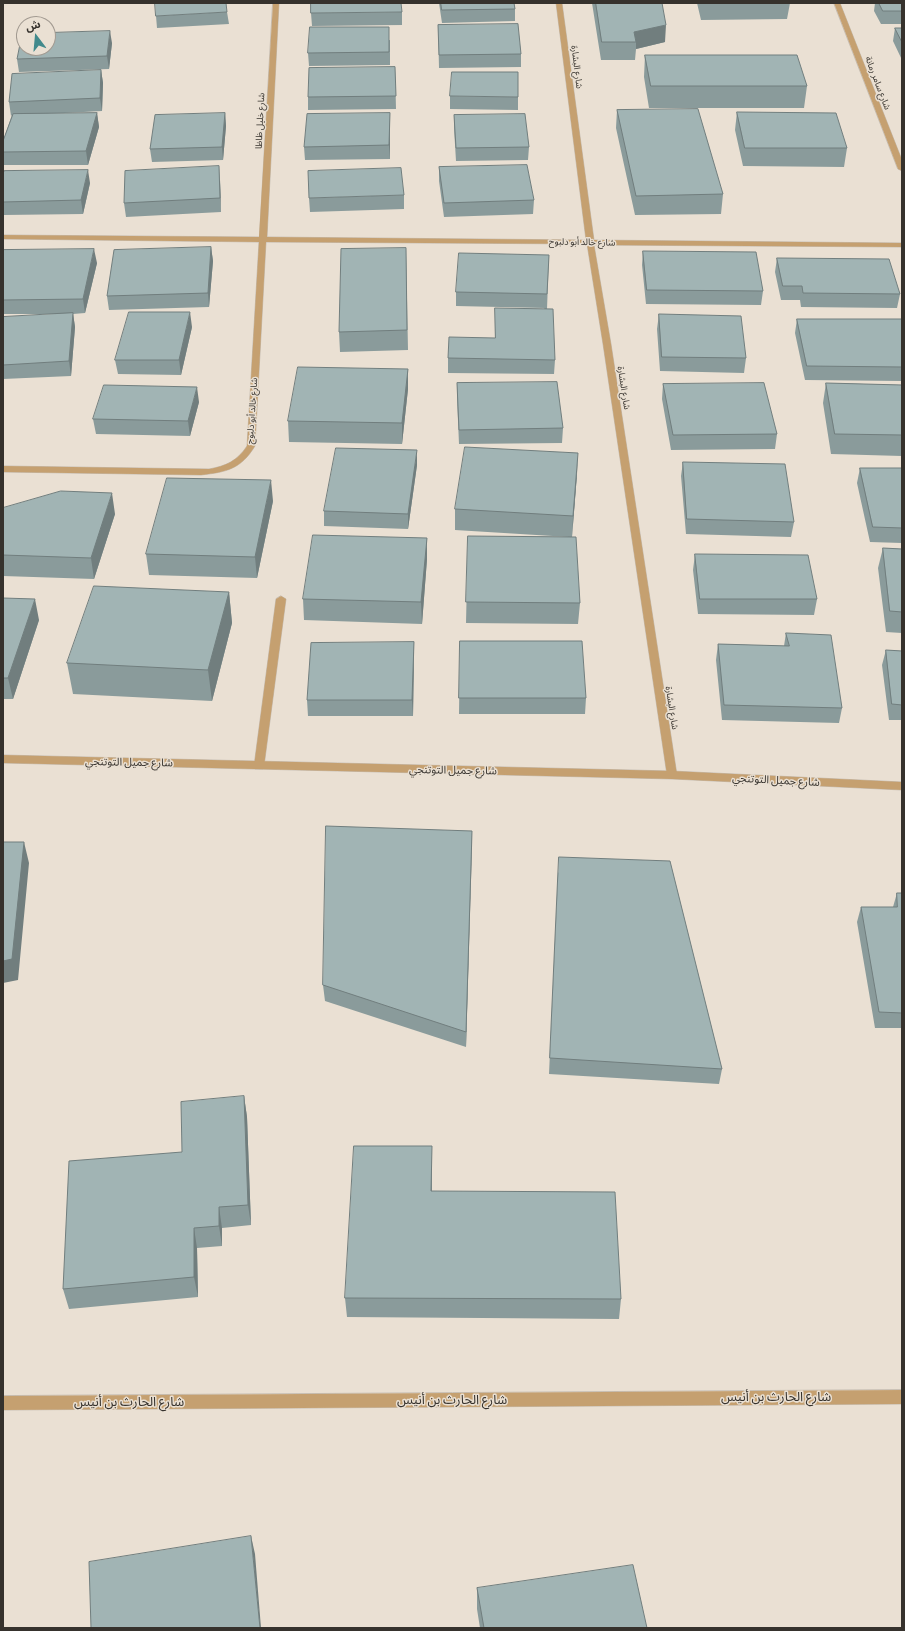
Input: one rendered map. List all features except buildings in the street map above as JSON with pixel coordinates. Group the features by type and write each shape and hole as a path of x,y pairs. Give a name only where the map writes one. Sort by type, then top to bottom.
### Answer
{"street":[{"name":"شارع خليل ظاظا","path":"262,239 276,3"},
{"name":"شارع البشارة","path":"559,3 590,242 607,344 672,775"},
{"name":"شارع سامر رمانة","path":"837,3 902,169"},
{"name":"شارع خالد أبو دلبوح","path":"3,237 902,245"},
{"name":"شارع خالد أبو دلبوح","path":"3,469 201,472 226,468 236,464 246,455 251,446 262,239"},
{"path":"259,766 281,599"},
{"name":"شارع جميل التوتنجي","path":"3,759 672,775 902,786"},
{"name":"شارع الحارث بن أنيس","path":"3,1403 902,1396"}]}
